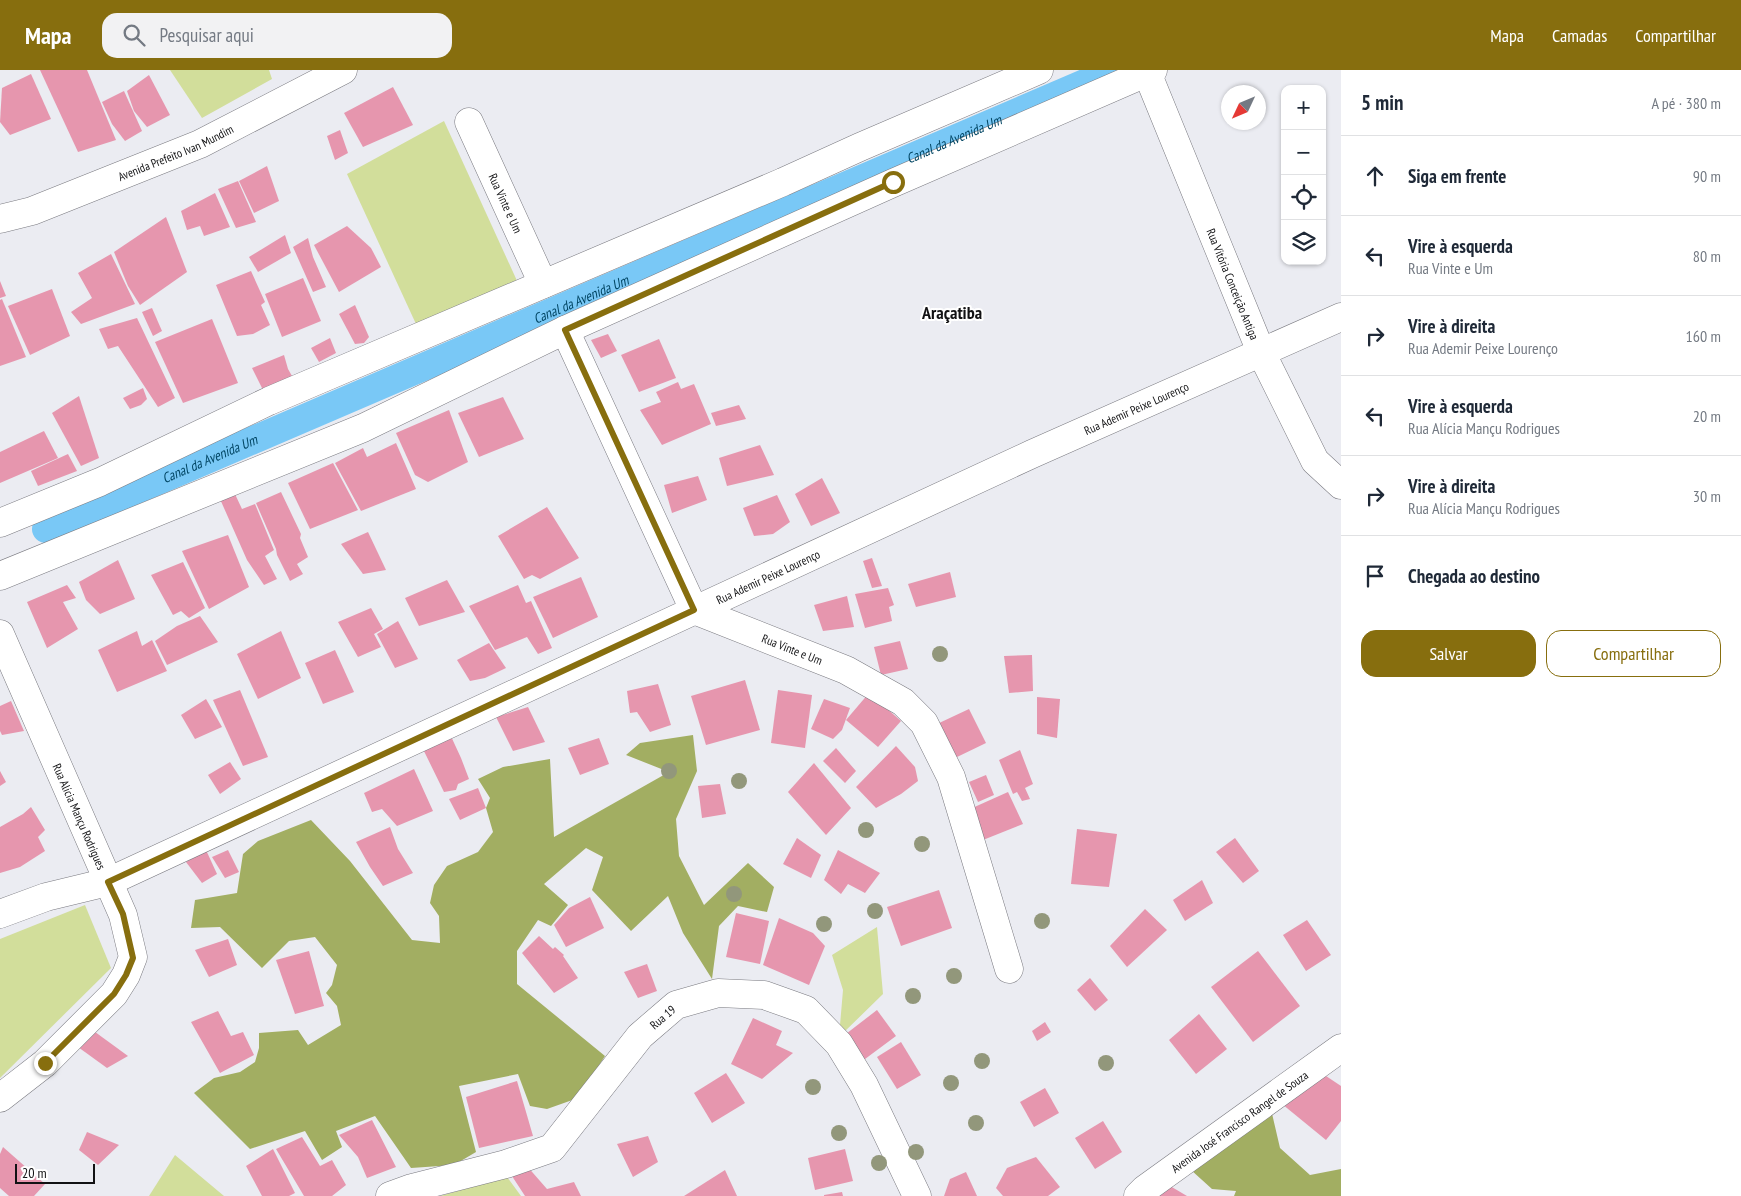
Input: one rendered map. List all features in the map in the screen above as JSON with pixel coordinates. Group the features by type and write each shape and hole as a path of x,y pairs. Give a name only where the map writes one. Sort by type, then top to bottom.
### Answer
{"street":[{"name":"Avenida Prefeito Ivan Mundim","path":"0,219 32,211 200,144 343,70"},
{"path":"0,523 100,482 269,401 784,182 1039,70"},
{"path":"0,576 363,428 565,330 893,182 1149,71"},
{"name":"Rua Vitória Conceição Antiga","path":"1149,71 1261,352 1315,461 1341,485"},
{"name":"Rua Vinte e Um","path":"469,122 542,284"},
{"name":"Rua Ademir Peixe Lourenço","path":"0,914 46,897 108,882 1023,458 1341,317"},
{"path":"565,330 694,610"},
{"name":"Rua Vinte e Um","path":"694,610 846,670 903,702 924,723 951,777 1009,970"},
{"name":"Rua Alícia Mançu Rodrigues","path":"0,634 123,914 133,958 126,975 114,994 45,1063 0,1098"},
{"name":"Rua 19","path":"390,1196 412,1188 506,1164 552,1148 640,1036 676,1005 718,993 764,995 806,1010 839,1044 864,1085 917,1196"},
{"name":"Avenida José Francisco Rangel de Souza","path":"1138,1196 1145,1189 1341,1048"}],"green space":[{"path":"170,70 269,70 272,79 202,118"},
{"path":"444,121 518,283 416,324 347,174"},
{"path":"693,735 697,771 676,819 679,856 704,905 748,863 774,887 767,912 738,906 719,926 712,979 683,933 668,896 631,931 592,890 603,857 586,848 544,884 568,905 551,926 538,920 517,951 517,984 605,1056 578,1098 547,1109 530,1106 518,1074 459,1086 476,1152 454,1165 411,1168 375,1116 336,1131 342,1147 322,1160 305,1131 250,1149 194,1093 214,1078 240,1072 255,1062 259,1048 259,1033 298,1030 308,1045 341,1025 337,1006 326,993 332,985 337,965 315,937 289,941 262,968 220,927 191,928 195,900 237,893 243,854 258,841 311,820 350,861 412,940 440,943 439,916 430,903 434,885 447,866 478,852 493,832 486,808 490,798 478,779 503,767 550,759 554,837 669,772 626,755 640,743"},
{"path":"85,905 111,968 0,1078 0,939"},
{"path":"877,927 883,994 839,1037 843,990 832,955"},
{"path":"1270,1105 1280,1148 1310,1175 1341,1169 1341,1196 1234,1196 1236,1191 1212,1189 1191,1170"},
{"path":"175,1155 224,1196 149,1196"},
{"path":"507,1177 521,1196 440,1196"}],"building":[{"path":"40,70 87,70 116,140 78,152"},
{"path":"31,74 51,119 10,135 0,122 2,88"},
{"path":"149,75 170,115 147,127 134,111 127,91"},
{"path":"393,87 413,125 363,147 344,113"},
{"path":"124,91 142,131 125,141 112,124 102,102"},
{"path":"340,130 348,153 335,160 327,136"},
{"path":"267,166 279,201 254,213 239,181"},
{"path":"238,181 256,222 236,228 218,189"},
{"path":"215,193 230,227 204,236 200,226 187,230 181,211"},
{"path":"166,217 187,272 140,305 128,286 114,252"},
{"path":"347,226 371,248 381,267 339,292 314,245"},
{"path":"285,235 291,253 258,272 249,257"},
{"path":"308,238 313,257 326,287 313,292 293,247"},
{"path":"111,254 135,304 81,324 71,312 92,298 78,273"},
{"path":"251,271 265,302 261,305 270,325 253,334 237,336 216,285"},
{"path":"303,278 321,321 282,337 265,294"},
{"path":"0,281 6,296 0,298"},
{"path":"52,289 70,336 30,355 8,306"},
{"path":"2,299 26,357 0,366 0,300"},
{"path":"355,305 369,337 364,343 355,344 339,314"},
{"path":"152,308 162,331 153,336 142,312"},
{"path":"137,318 175,398 158,407 118,346 108,349 99,329"},
{"path":"212,319 238,383 183,403 155,342"},
{"path":"608,334 617,351 601,358 591,340"},
{"path":"330,338 336,353 319,362 311,348"},
{"path":"659,339 676,378 639,392 621,355"},
{"path":"284,355 292,376 263,390 252,368"},
{"path":"678,382 681,389 694,384 711,424 662,445 640,410 661,402 656,392"},
{"path":"143,388 147,399 141,405 130,409 123,398"},
{"path":"79,396 99,458 81,466 52,413"},
{"path":"503,397 524,439 479,457 458,413"},
{"path":"739,405 746,419 716,426 711,413"},
{"path":"449,410 468,462 428,482 415,475 396,433"},
{"path":"44,431 58,458 0,483 0,452"},
{"path":"396,443 416,489 361,511 335,463 363,448 367,457"},
{"path":"760,445 774,475 727,486 719,458"},
{"path":"68,454 77,471 38,486 31,471"},
{"path":"333,463 358,510 310,529 288,483"},
{"path":"698,476 707,500 672,513 664,485"},
{"path":"822,478 840,513 811,526 795,494"},
{"path":"234,492 242,509 255,504 274,550 265,556 277,579 264,585 247,560 220,499"},
{"path":"281,492 301,534 300,538 308,557 297,564 303,574 290,581 277,555 256,503"},
{"path":"777,495 790,522 773,534 754,536 743,508"},
{"path":"547,507 579,558 540,579 532,575 524,579 498,536"},
{"path":"368,532 386,570 363,574 341,544"},
{"path":"228,535 249,587 209,609 182,551"},
{"path":"872,558 882,586 872,588 863,561"},
{"path":"118,560 135,599 100,614 86,600 79,582"},
{"path":"183,562 205,608 189,618 181,611 173,615 151,575"},
{"path":"950,572 956,597 916,607 908,584"},
{"path":"581,577 598,617 553,638 533,597"},
{"path":"447,580 465,612 419,626 405,598"},
{"path":"67,585 76,598 63,602 78,629 47,648 27,602"},
{"path":"518,585 526,603 531,601 552,648 538,654 527,637 495,650 469,606"},
{"path":"888,588 894,605 889,607 892,621 865,628 855,594"},
{"path":"847,596 854,627 823,631 814,605"},
{"path":"371,608 383,629 374,634 381,647 358,657 338,622"},
{"path":"200,616 218,642 167,665 155,641 177,626"},
{"path":"398,621 418,659 395,668 377,634"},
{"path":"137,631 142,646 152,640 167,671 117,692 98,650"},
{"path":"281,631 301,678 258,699 237,654"},
{"path":"900,641 908,669 881,675 874,647"},
{"path":"489,643 506,668 485,678 470,681 457,660"},
{"path":"335,650 354,692 323,704 305,663"},
{"path":"1032,655 1033,691 1009,693 1004,656"},
{"path":"745,680 760,730 706,745 691,696"},
{"path":"658,684 671,725 650,732 637,712 630,713 627,691"},
{"path":"240,690 268,757 243,766 213,700"},
{"path":"778,690 812,695 805,748 771,743"},
{"path":"869,693 901,721 878,747 846,720"},
{"path":"1037,697 1060,699 1057,738 1037,734"},
{"path":"206,699 222,727 195,739 181,715"},
{"path":"824,699 850,708 842,730 833,739 811,729"},
{"path":"11,701 24,731 2,735 0,731 0,706"},
{"path":"528,707 545,742 513,751 496,717"},
{"path":"969,709 986,743 955,758 937,724"},
{"path":"449,732 469,779 458,784 456,790 444,792 422,747"},
{"path":"599,738 609,764 580,775 568,748"},
{"path":"896,746 915,767 918,781 901,794 876,808 856,787"},
{"path":"836,748 856,771 845,783 823,761"},
{"path":"1020,750 1033,784 1025,788 1030,799 1022,801 1017,792 1013,794 999,760"},
{"path":"230,762 241,779 220,794 208,775"},
{"path":"814,763 851,808 826,835 788,792"},
{"path":"414,769 433,811 397,826 382,809 372,812 364,793"},
{"path":"0,771 6,782 0,786"},
{"path":"986,775 994,795 978,802 969,782"},
{"path":"720,784 726,814 702,818 698,786"},
{"path":"478,788 486,808 460,820 449,799"},
{"path":"1008,792 1023,824 983,840 970,809"},
{"path":"31,807 45,830 38,837 45,851 20,867 0,873 0,827 23,814"},
{"path":"390,827 398,849 413,873 383,886 356,842"},
{"path":"1077,829 1117,834 1109,887 1071,884"},
{"path":"797,838 821,855 811,878 783,864"},
{"path":"1235,838 1259,871 1243,883 1216,852"},
{"path":"206,850 217,874 202,883 186,862"},
{"path":"228,850 239,872 225,878 212,857"},
{"path":"838,850 880,873 865,893 848,884 841,894 824,880"},
{"path":"1202,880 1213,903 1185,921 1173,900"},
{"path":"939,890 952,928 901,946 887,907"},
{"path":"590,897 604,928 566,947 554,925 569,908"},
{"path":"1145,909 1167,930 1127,967 1110,946"},
{"path":"736,913 769,921 760,964 726,957"},
{"path":"779,918 813,933 825,946 809,985 763,965"},
{"path":"1307,920 1331,955 1306,971 1283,935"},
{"path":"539,936 553,949 555,947 564,955 578,978 554,993 522,953"},
{"path":"228,939 237,965 209,977 195,950"},
{"path":"309,951 324,1006 295,1014 276,960"},
{"path":"1258,951 1300,1006 1253,1042 1211,987"},
{"path":"647,964 657,991 638,998 624,972"},
{"path":"1090,978 1108,1000 1095,1011 1077,990"},
{"path":"877,1010 896,1036 861,1062 842,1037"},
{"path":"218,1011 231,1036 243,1032 254,1055 220,1073 191,1022"},
{"path":"1199,1014 1227,1049 1196,1074 1169,1040"},
{"path":"753,1018 782,1031 776,1045 793,1053 762,1079 731,1064"},
{"path":"1045,1022 1051,1032 1037,1041 1032,1031"},
{"path":"91,1029 128,1056 107,1068 78,1047"},
{"path":"901,1042 921,1075 897,1089 877,1057"},
{"path":"1317,1070 1341,1086 1341,1121 1326,1140 1282,1104"},
{"path":"726,1073 745,1103 712,1123 694,1093"},
{"path":"517,1081 533,1136 479,1148 466,1097"},
{"path":"1045,1088 1059,1113 1034,1127 1020,1102"},
{"path":"372,1120 396,1167 367,1178 358,1157 339,1135"},
{"path":"1103,1121 1122,1152 1095,1169 1075,1138"},
{"path":"87,1132 119,1145 98,1165 79,1150"},
{"path":"648,1136 658,1162 633,1177 617,1144"},
{"path":"302,1137 320,1166 332,1160 346,1185 332,1196 304,1196 276,1149"},
{"path":"3,1147 45,1184 34,1196 9,1196 0,1188 0,1154"},
{"path":"273,1149 295,1193 289,1196 262,1196 246,1166"},
{"path":"845,1149 853,1181 815,1190 808,1158"},
{"path":"1036,1157 1060,1187 1048,1196 1003,1196 996,1188 1007,1168"},
{"path":"526,1165 547,1189 574,1182 581,1196 525,1196 510,1173"},
{"path":"725,1170 737,1196 684,1196"},
{"path":"966,1172 977,1196 944,1196 950,1179"},
{"path":"1165,1183 1187,1196 1158,1196"},
{"path":"842,1192 843,1196 824,1196 824,1195"}],"waterway":[{"name":"Canal da Avenida Um","path":"46,529 1115,70"}],"district":[{"name":"Araçatiba","path":"952,312"}],"route":[{"path":"45,1063 114,994 126,975 133,958 123,914 108,882 694,610 565,330 893,182"}]}
